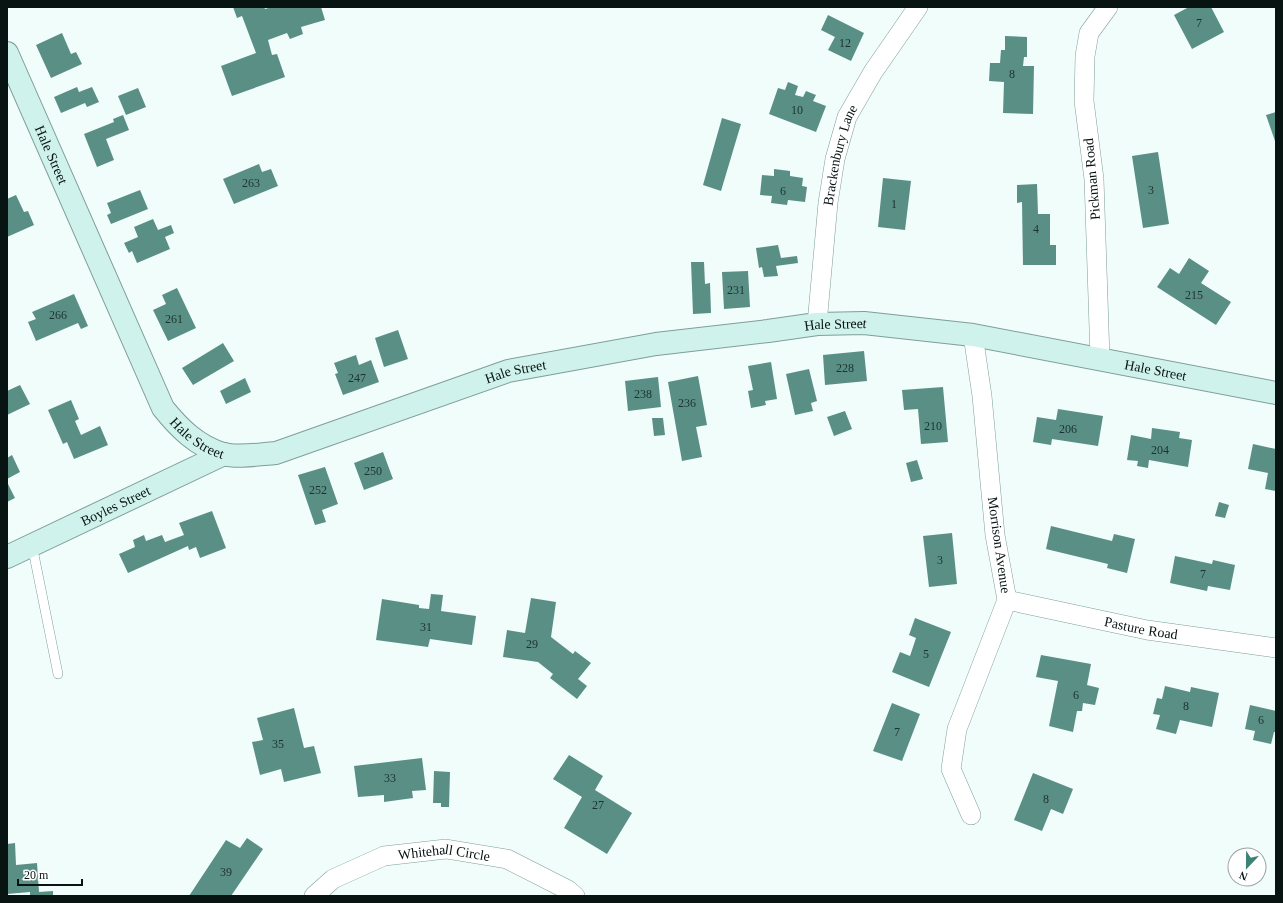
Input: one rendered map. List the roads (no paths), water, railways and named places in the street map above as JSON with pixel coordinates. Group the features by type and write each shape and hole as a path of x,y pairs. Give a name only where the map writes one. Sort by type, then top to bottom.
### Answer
{"main road":[{"name":"Hale Street","path":"7,52 162,408 178,427 192,438 224,454 252,455 282,452 508,371 656,344 817,324 864,323 973,334 1276,393"},
{"name":"Boyles Street","path":"7,557 224,454"}],"street":[{"name":"Brackenbury Lane","path":"817,324 828,203 835,158 847,117 873,72 918,7"},
{"name":"Pickman Road","path":"1100,358 1094,179 1084,101 1085,56 1088,33 1108,7"},
{"name":"Morrison Avenue","path":"971,815 951,769 957,729 1007,600 995,535 982,396 973,334"},
{"name":"Pasture Road","path":"1007,600 1147,630 1276,648"},
{"name":"Whitehall Circle","path":"314,896 334,879 384,856 446,849 507,859 568,890 575,896"}],"lane":[{"path":"32,545 58,674"}]}
